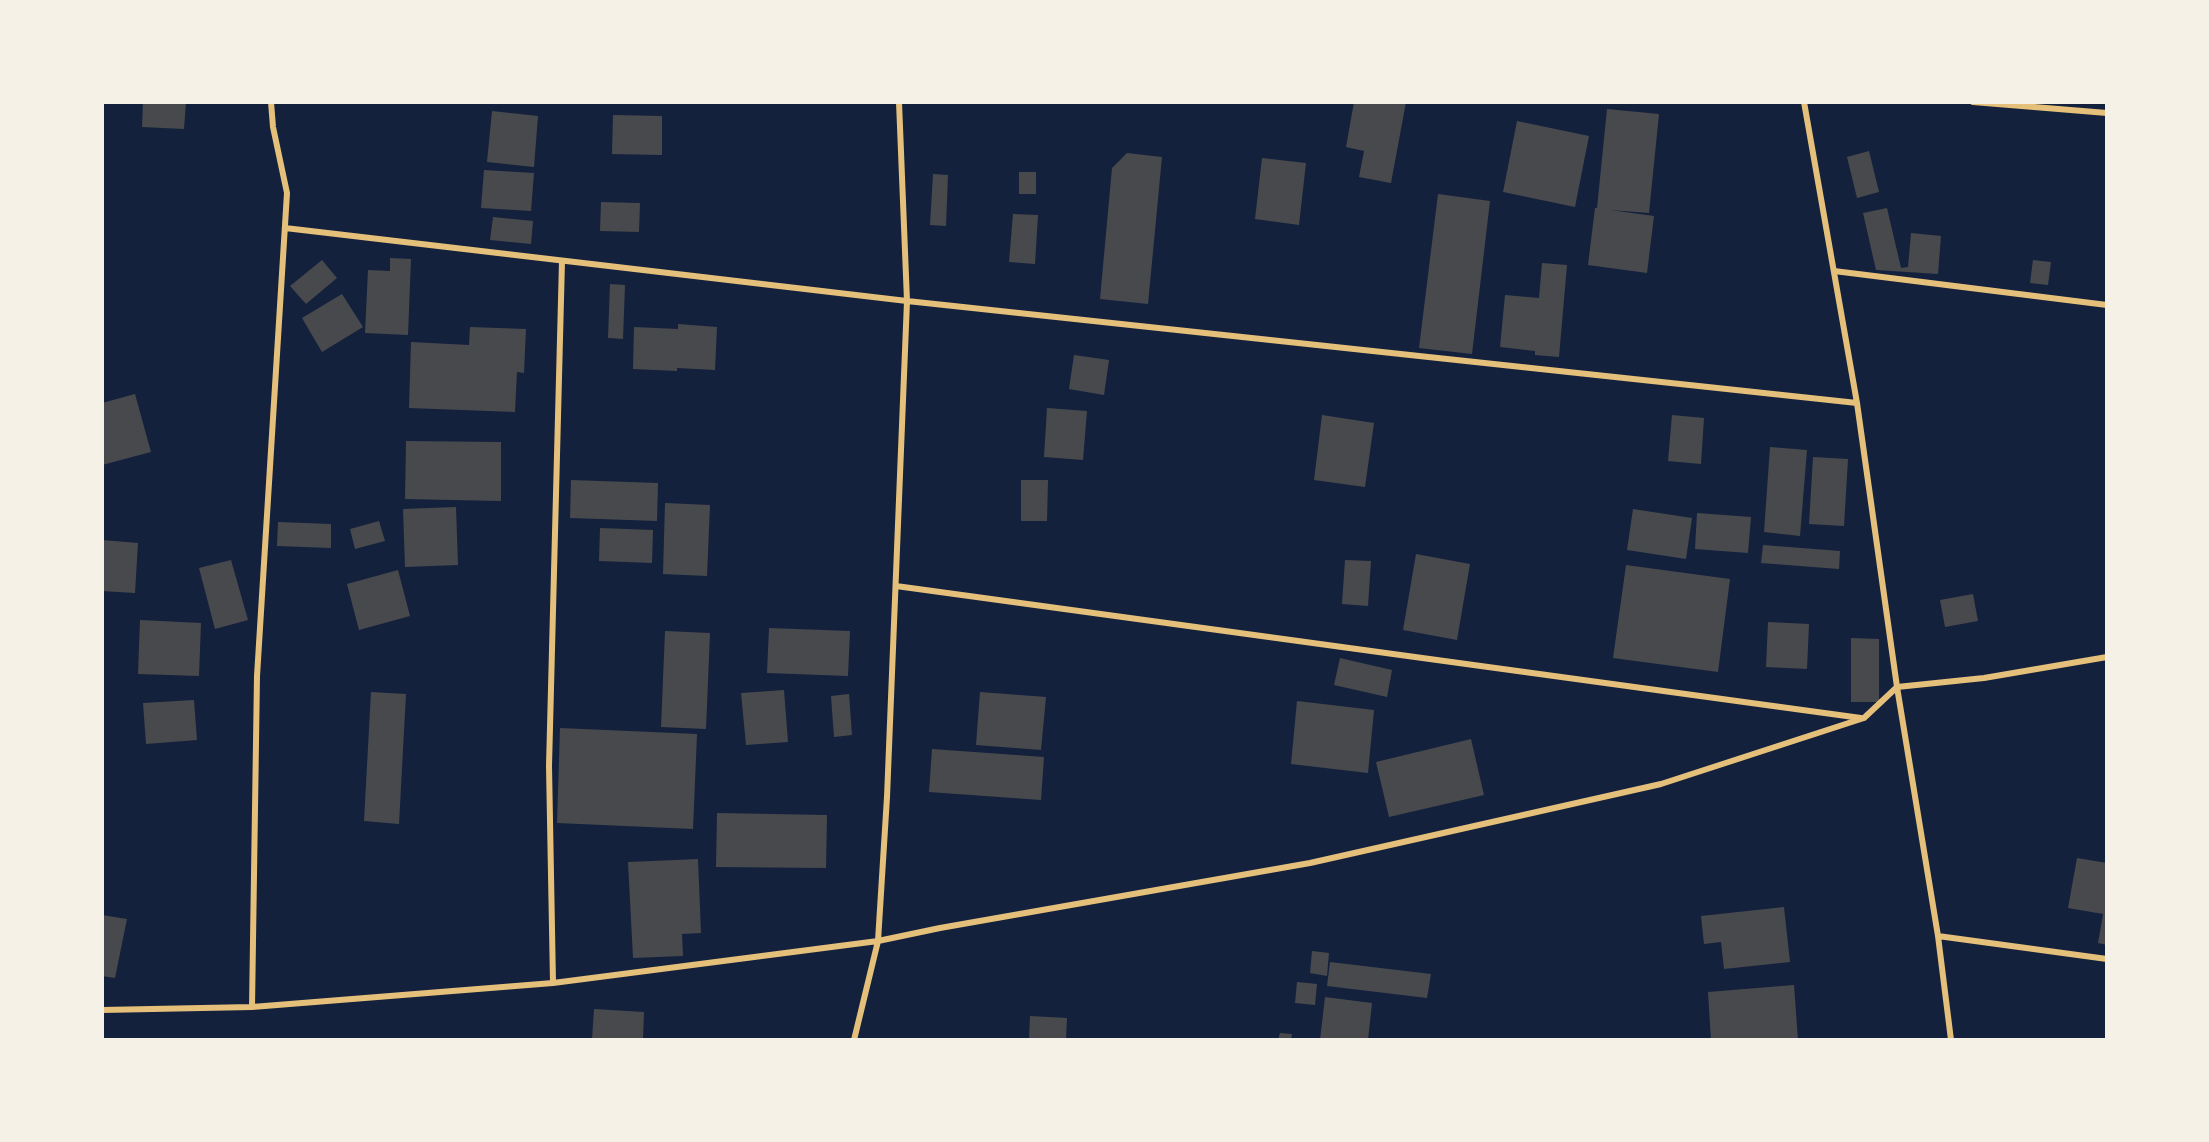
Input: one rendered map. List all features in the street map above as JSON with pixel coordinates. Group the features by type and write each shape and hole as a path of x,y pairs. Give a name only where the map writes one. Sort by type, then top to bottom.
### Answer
{"street":[{"path":"252,1007 257,676 287,193 273,127 271,102"},
{"path":"854,1040 878,941 887,797 907,301 899,102"},
{"path":"1804,102 1857,403 1897,687 1938,936 1951,1040"},
{"path":"1973,102 2107,113"},
{"path":"285,228 907,301 1857,403"},
{"path":"553,983 549,766 562,261"},
{"path":"1834,271 2107,305"},
{"path":"896,586 1864,718"},
{"path":"102,1010 252,1007 553,983 878,941 1310,863 1661,784 1864,718 1897,687 1984,678 2107,657"},
{"path":"1938,936 2107,959"}],"building":[{"path":"143,102 186,102 184,129 142,127"},
{"path":"1354,102 1406,102 1391,183 1359,177 1364,151 1346,147"},
{"path":"1607,109 1659,114 1649,213 1610,210 1654,216 1647,273 1588,265 1595,208 1597,208"},
{"path":"492,111 538,116 534,167 487,162"},
{"path":"613,115 662,116 662,155 612,154"},
{"path":"1517,121 1589,136 1575,207 1503,192"},
{"path":"1869,151 1879,192 1857,198 1847,157"},
{"path":"1127,153 1162,157 1148,304 1100,299 1112,168"},
{"path":"1262,158 1306,163 1299,225 1255,219"},
{"path":"484,170 534,173 531,211 481,208"},
{"path":"1019,172 1036,172 1036,194 1019,194"},
{"path":"933,174 948,175 946,226 930,225"},
{"path":"1438,194 1490,201 1472,354 1419,348"},
{"path":"601,202 640,203 639,232 600,231"},
{"path":"1887,208 1901,268 1908,267 1911,233 1941,236 1938,274 1876,270 1863,213"},
{"path":"1013,214 1038,215 1035,264 1009,262"},
{"path":"493,217 533,221 531,244 490,240"},
{"path":"390,258 411,259 408,335 365,333 368,270 390,271"},
{"path":"322,260 337,278 306,304 290,286"},
{"path":"2033,260 2051,262 2048,285 2030,283"},
{"path":"1542,263 1567,265 1559,357 1535,355 1535,351 1500,347 1505,295 1539,298"},
{"path":"610,284 625,285 623,339 608,338"},
{"path":"342,294 363,327 322,352 302,318"},
{"path":"678,324 717,327 715,370 633,369 634,327 678,329"},
{"path":"470,327 526,329 524,373 517,372 515,412 409,408 411,342 469,345"},
{"path":"1074,355 1109,360 1104,395 1069,389"},
{"path":"135,394 151,452 102,465 102,403"},
{"path":"1047,408 1087,411 1083,460 1044,457"},
{"path":"1322,415 1374,423 1365,487 1314,480"},
{"path":"1672,415 1704,418 1701,464 1668,461"},
{"path":"406,441 501,442 501,501 405,499"},
{"path":"1770,447 1807,450 1800,536 1764,532"},
{"path":"1813,457 1848,459 1844,526 1809,524"},
{"path":"571,480 658,483 657,521 570,518"},
{"path":"1021,480 1048,480 1047,521 1021,521"},
{"path":"665,503 710,505 707,576 663,574"},
{"path":"456,507 458,565 405,567 403,509"},
{"path":"1633,509 1692,518 1686,559 1627,550"},
{"path":"1697,513 1751,517 1748,553 1695,549"},
{"path":"379,521 385,541 355,549 350,529"},
{"path":"278,522 331,524 331,548 277,546"},
{"path":"600,528 653,530 652,563 599,561"},
{"path":"102,540 138,543 135,593 102,591"},
{"path":"1763,545 1840,551 1839,569 1761,563"},
{"path":"1416,554 1470,564 1457,640 1403,630"},
{"path":"231,560 248,620 215,629 199,568"},
{"path":"1345,560 1371,561 1368,606 1342,604"},
{"path":"1626,565 1730,579 1718,672 1613,658"},
{"path":"398,570 410,616 359,630 347,584"},
{"path":"1973,594 1978,621 1945,627 1940,600"},
{"path":"140,620 201,623 199,676 138,674"},
{"path":"1768,622 1809,624 1807,669 1766,667"},
{"path":"769,628 850,631 848,676 767,673"},
{"path":"665,631 710,633 706,729 661,727"},
{"path":"1851,638 1879,639 1879,702 1851,702"},
{"path":"1340,658 1392,670 1387,697 1334,685"},
{"path":"784,690 788,742 746,745 741,693"},
{"path":"371,692 406,694 399,824 364,821"},
{"path":"980,692 1046,697 1041,750 976,745"},
{"path":"849,694 852,735 834,737 831,696"},
{"path":"194,700 197,740 146,744 143,703"},
{"path":"1297,701 1374,710 1368,773 1291,764"},
{"path":"560,728 697,734 693,829 557,823"},
{"path":"1471,739 1484,795 1389,817 1376,762"},
{"path":"932,749 1044,757 1041,800 929,792"},
{"path":"717,813 827,815 826,868 716,867"},
{"path":"2077,858 2107,863 2107,945 2098,943 2103,914 2068,908"},
{"path":"698,859 701,933 682,934 683,956 633,958 628,862"},
{"path":"1784,907 1790,962 1724,969 1721,942 1704,944 1701,916"},
{"path":"102,915 127,919 115,978 102,976"},
{"path":"1312,951 1329,953 1327,976 1310,973"},
{"path":"1330,962 1431,974 1427,998 1327,986"},
{"path":"1297,982 1317,984 1315,1005 1295,1003"},
{"path":"1794,985 1798,1040 1711,1040 1708,992"},
{"path":"1325,997 1372,1003 1368,1040 1320,1040"},
{"path":"594,1009 644,1012 643,1040 592,1040"},
{"path":"1030,1016 1067,1018 1066,1040 1029,1040"},
{"path":"1280,1033 1292,1034 1291,1040 1278,1040"}]}
